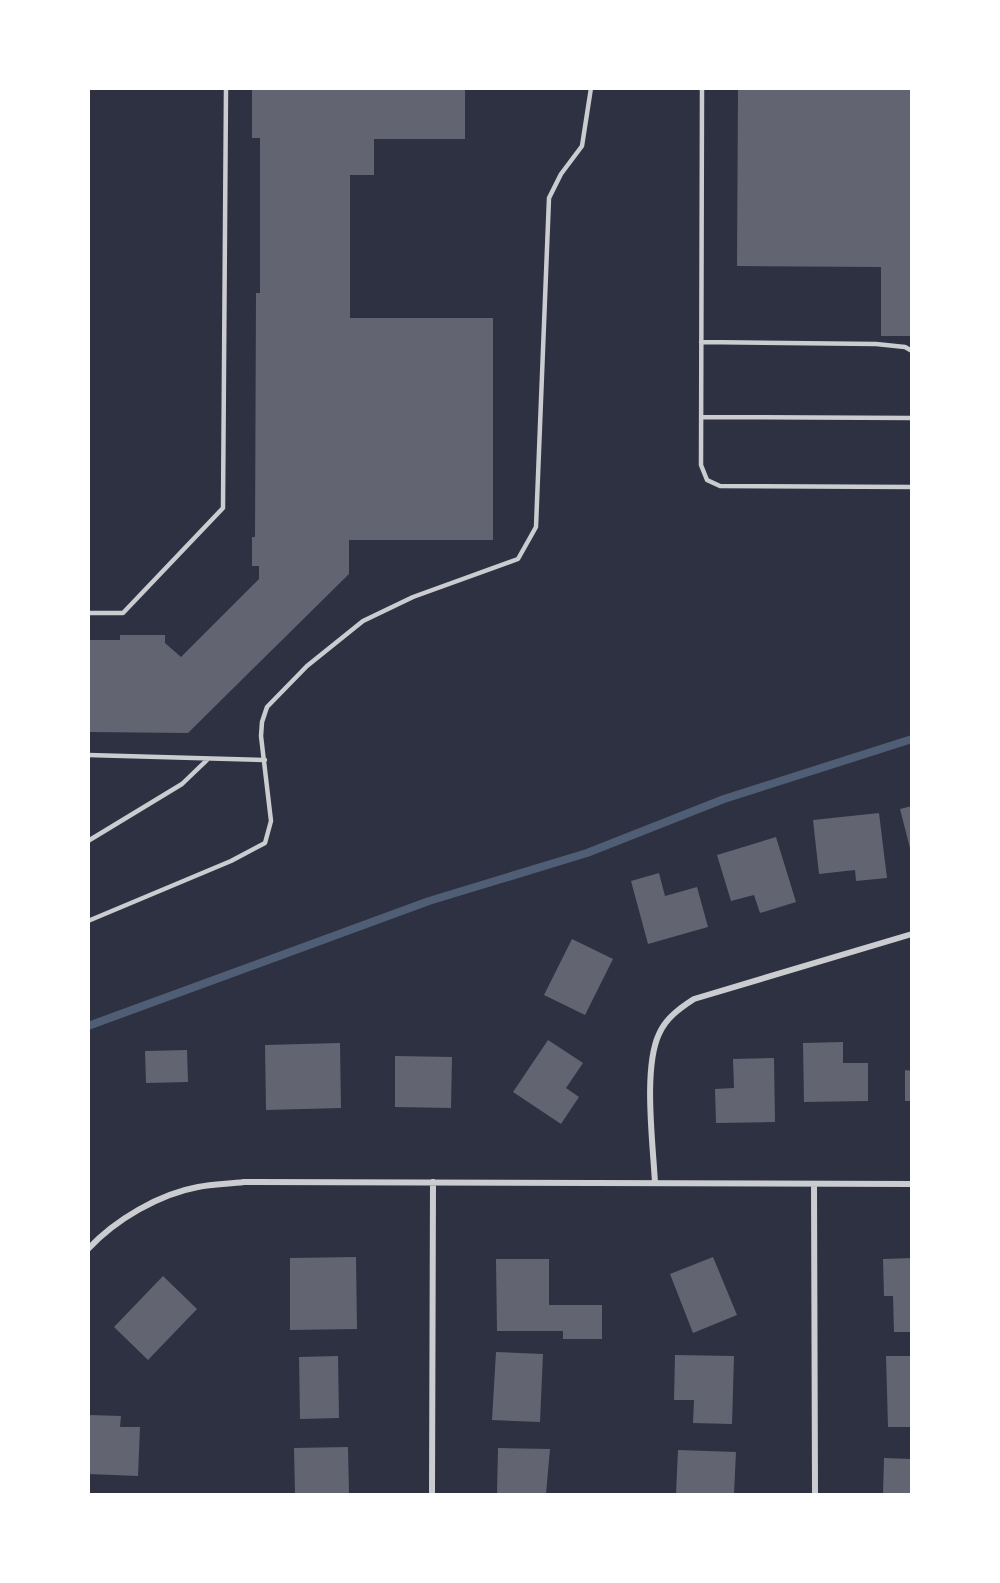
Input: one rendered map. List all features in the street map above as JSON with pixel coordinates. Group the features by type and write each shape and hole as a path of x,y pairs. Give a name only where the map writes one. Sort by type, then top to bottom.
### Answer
{"street":[{"path":"655,1183 652,1064 659,1033 674,1013 694,999 912,934"},
{"path":"88,1249 126,1218 161,1199 196,1187 244,1182 912,1184"},
{"path":"432,1494 433,1182"},
{"path":"814,1184 815,1494"}],"lane":[{"path":"88,613 123,613 223,508 226,88"},
{"path":"88,921 231,861 265,843 271,821 262,722 267,707 307,666 363,621 413,597 518,559 536,527 549,198 561,174 582,146 591,88"},
{"path":"702,88 701,465 707,480 720,486 912,487"},
{"path":"701,342 876,344 905,347 912,351"},
{"path":"701,417 912,418"},
{"path":"88,755 265,760"},
{"path":"88,841 182,784 208,759"}],"building":[{"path":"252,88 465,88 465,139 374,139 374,175 350,175 350,318 493,318 493,540 349,540 349,574 188,733 88,732 88,640 120,640 120,635 165,635 165,643 181,657 259,579 259,566 252,566 252,537 255,537 256,293 260,293 260,138 252,138"},
{"path":"738,88 912,88 912,336 881,336 881,267 737,266"},
{"path":"912,806 912,852 911,852 900,809"},
{"path":"879,813 887,878 856,881 855,870 819,874 813,820"},
{"path":"776,837 796,902 760,913 754,895 731,901 717,855"},
{"path":"659,873 665,896 697,887 708,927 648,944 631,881"},
{"path":"572,939 613,959 585,1015 544,995"},
{"path":"548,1040 583,1063 566,1088 579,1097 561,1124 513,1092"},
{"path":"843,1042 843,1063 868,1063 868,1101 804,1102 803,1043"},
{"path":"340,1043 341,1108 266,1110 265,1045"},
{"path":"187,1050 188,1082 146,1083 145,1051"},
{"path":"395,1056 452,1057 451,1108 395,1107"},
{"path":"774,1058 775,1122 716,1123 715,1089 734,1088 733,1059"},
{"path":"905,1070 912,1071 912,1101 905,1101"},
{"path":"356,1257 357,1329 290,1330 290,1258"},
{"path":"713,1257 737,1315 693,1333 670,1274"},
{"path":"912,1258 912,1332 894,1332 893,1296 884,1296 883,1259"},
{"path":"496,1259 549,1259 549,1305 602,1305 602,1339 563,1339 563,1331 497,1331"},
{"path":"163,1276 197,1309 148,1360 114,1327"},
{"path":"496,1352 543,1354 540,1422 492,1420"},
{"path":"675,1355 734,1356 732,1424 693,1423 694,1400 674,1400"},
{"path":"338,1356 339,1418 300,1419 299,1357"},
{"path":"886,1356 912,1356 912,1427 888,1427"},
{"path":"90,1415 121,1416 120,1427 140,1427 138,1476 89,1474"},
{"path":"348,1447 349,1494 295,1494 294,1448"},
{"path":"498,1448 550,1449 546,1494 497,1494"},
{"path":"678,1450 736,1452 734,1494 676,1494"},
{"path":"884,1458 912,1459 912,1494 883,1494"}],"waterway":[{"path":"88,1026 429,901 587,853 724,799 912,739"}]}
